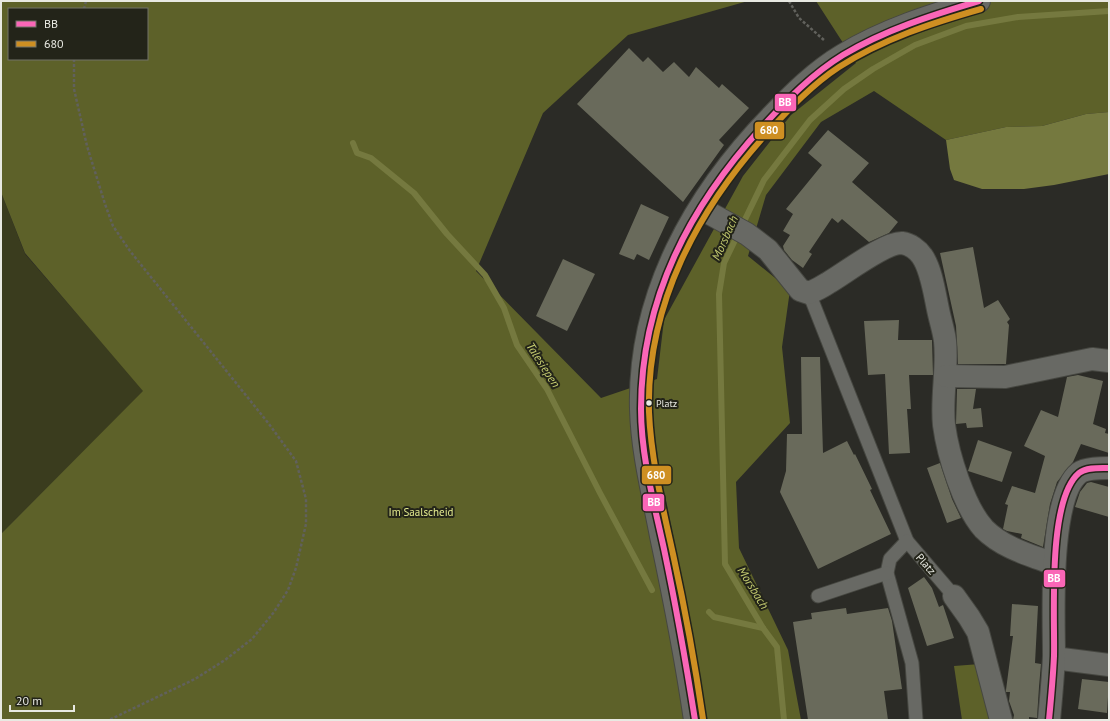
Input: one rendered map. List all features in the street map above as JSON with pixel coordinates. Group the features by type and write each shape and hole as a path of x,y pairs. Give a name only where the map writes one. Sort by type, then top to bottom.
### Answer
{"street":[{"path":"695,720 686,659 645,452 641,409 647,334 657,297 675,251 722,174 753,135 793,94 842,56 876,38 943,12 979,1"},
{"path":"700,208 738,229 768,250 800,290 809,293 827,284 887,247 902,243 915,248 923,257 930,273 945,340 946,376 943,402 944,424 947,444 957,479 972,510 983,528 1008,546 1054,564"},
{"path":"946,376 1005,377 1092,359 1109,361"},
{"path":"1050,720 1054,658 1054,564 1061,513 1066,496 1073,482 1080,473 1090,469 1109,468"},
{"name":"Platz","path":"954,596 978,632 1001,720"},
{"path":"1054,658 1109,665"}],"lane":[{"name":"Platz","path":"809,293 907,542 954,596"},
{"path":"907,542 890,559 887,573 912,663 916,720"},
{"path":"818,596 887,573"}],"path":[{"path":"789,1 800,18 842,56"},
{"path":"74,60 74,89 86,146 113,226 130,251 269,424 296,461 306,499 306,524 296,568 288,590 274,612 252,639 225,660 195,679 109,720"}],"shaded area":[{"path":"1109,112 1109,174 1054,185 1024,189 982,189 954,180 950,169 946,140 1006,127 1042,126 1086,114"},
{"path":"1,192 25,254 144,391 1,534"}],"green space":[{"name":"Im Saalscheid","path":"1,1 748,1 628,35 543,113 476,271 601,398 657,379 664,320 743,176 791,115 856,63 816,1 1109,1 1109,112 1086,114 1042,126 1006,127 946,140 874,91 821,122 766,195 748,256 790,290 782,347 790,423 736,482 739,548 788,650 801,720 1,720 1,534 143,391 25,253 1,192"},
{"path":"980,664 990,720 962,720 954,666"}],"building":[{"path":"629,48 643,62 648,57 663,72 674,62 689,77 696,67 719,88 722,84 749,108 719,140 724,145 683,202 577,104"},
{"path":"828,130 869,163 852,182 898,222 889,233 869,242 842,219 838,223 832,218 809,252 812,254 803,268 792,260 784,250 783,246 790,235 783,231 793,214 786,209 822,165 808,153"},
{"path":"641,204 669,217 649,260 637,254 634,260 619,254"},
{"path":"973,247 984,308 998,300 1010,319 1007,322 1009,325 1006,364 958,364 956,326 940,253"},
{"path":"563,259 595,274 567,331 536,316"},
{"path":"899,320 898,340 932,340 933,375 909,375 911,409 907,409 910,453 889,454 885,374 868,375 864,321"},
{"path":"801,357 820,357 823,453 847,441 872,489 870,490 891,534 818,569 780,492 786,471 787,434 802,434"},
{"path":"1078,375 1103,381 1093,424 1106,429 1105,433 1109,434 1109,453 1081,444 1073,462 1057,482 1050,504 1043,547 1021,538 1022,534 1003,529 1008,505 1005,504 1012,486 1035,493 1045,456 1024,446 1041,410 1058,417 1067,377"},
{"path":"957,389 976,389 973,409 981,408 983,427 967,428 966,423 956,424"},
{"path":"978,440 1012,452 1002,482 968,471"},
{"path":"940,463 952,499 961,518 947,523 927,468"},
{"path":"1091,482 1109,487 1109,517 1075,507 1080,492 1087,483"},
{"path":"924,577 932,588 939,607 943,605 954,638 927,646 908,588"},
{"path":"1012,604 1038,606 1035,663 1041,664 1037,718 1029,717 1029,720 1013,720 1014,715 1009,701 1010,692 1006,692 1013,636 1010,636"},
{"path":"846,608 847,614 888,608 892,621 902,689 884,691 888,720 808,720 793,622 812,619 811,613"},
{"path":"1082,679 1109,682 1107,713 1078,709"}],"waterway":[{"name":"Morsbach","path":"784,720 777,647 763,628 725,564 719,294 724,263 764,180 810,120 844,89 873,69 915,45 966,26 1018,17 1109,11"},
{"name":"Talesiepen","path":"353,143 357,153 371,158 414,193 447,234 485,275 504,308 517,345 547,389 652,590"},
{"name":"Talesiepen","path":"709,612 714,617 763,628"}],"transit line":[{"name":"BB","path":"695,720 673,592 643,444 641,409 643,368 650,329 660,292 692,221 713,188 763,126 800,88 832,62 875,38 926,18 979,1"},
{"name":"680","path":"703,719 686,616 658,484 652,448 649,412 650,372 656,334 667,297 681,261 699,226 719,193 768,132 793,105 811,89 839,67 873,48 926,26 981,9"},
{"name":"BB","path":"1049,720 1054,656 1055,560 1057,532 1062,507 1069,487 1079,473 1089,469 1109,468"}],"place":[{"name":"Platz","path":"649,403"}]}
